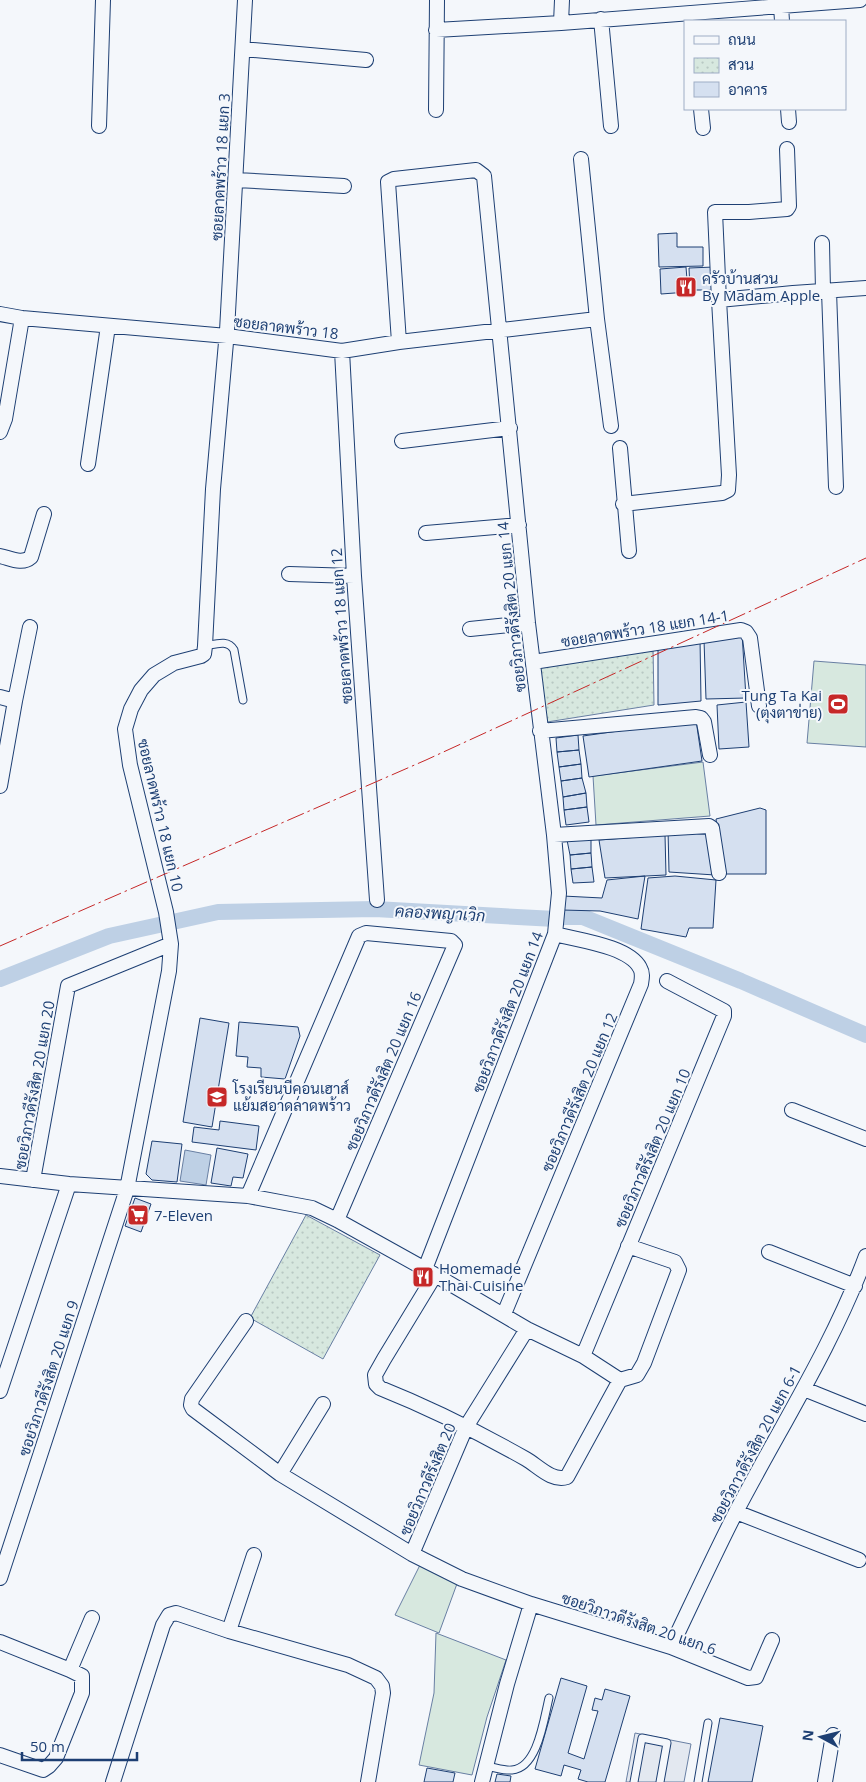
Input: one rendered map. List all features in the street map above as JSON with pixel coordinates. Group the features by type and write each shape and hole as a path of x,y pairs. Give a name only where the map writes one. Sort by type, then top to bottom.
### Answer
{"street":[{"path":"99,126 103,0"},
{"name":"ซอยลาดพร้าว 18 แยก 3","path":"227,336 245,0"},
{"path":"436,110 437,0"},
{"path":"561,23 562,0"},
{"path":"436,30 602,19 692,17 781,6 860,0"},
{"path":"781,6 782,20"},
{"path":"602,19 611,126"},
{"path":"243,50 366,60"},
{"path":"701,110 703,128"},
{"path":"624,504 722,493 728,490 729,475 715,212 787,209 789,206 787,149"},
{"path":"581,160 597,318 611,426"},
{"name":"ซอยวิภาวดีรังสิต 20 แยก 14","path":"400,342 388,182 394,179 476,170 484,176 528,623 554,835 559,893 555,934 430,1272 375,1376 376,1384 380,1388 466,1427"},
{"path":"236,180 344,186"},
{"path":"822,243 836,487"},
{"path":"719,300 866,288"},
{"name":"ซอยลาดพร้าว 18","path":"0,314 22,318 227,336 342,351 597,318"},
{"path":"0,432 5,419 22,318"},
{"path":"88,464 108,326"},
{"path":"205,646 213,489 227,336"},
{"name":"ซอยลาดพร้าว 18 แยก 12","path":"342,351 354,576 377,900"},
{"path":"402,441 510,428"},
{"path":"620,448 629,551"},
{"path":"0,556 21,562 28,560 31,557 44,514"},
{"path":"426,533 519,526"},
{"path":"288,574 354,576"},
{"path":"470,629 528,623"},
{"path":"0,786 30,627"},
{"name":"ซอยลาดพร้าว 18 แยก 14-1","path":"533,662 741,630 746,632 750,638 759,706"},
{"name":"ซอยลาดพร้าว 18 แยก 10","path":"127,1189 169,971 170,944 166,912 130,765 126,729 131,710 154,675 174,663 201,656 204,654 205,646"},
{"path":"0,697 15,701"},
{"path":"540,731 696,717 704,722 710,755"},
{"path":"554,835 709,826 712,828 719,873"},
{"name":"ซอยวิภาวดีรังสิต 20 แยก 16","path":"248,1196 359,936 366,933 451,941 454,945 337,1220"},
{"name":"ซอยวิภาวดีรังสิต 20 แยก 12","path":"504,1314 641,984 641,970 637,964 620,952 555,934"},
{"name":"ซอยวิภาวดีรังสิต 20 แยก 20","path":"33,1180 68,986 170,944"},
{"name":"ซอยวิภาวดีรังสิต 20 แยก 10","path":"583,1356 724,1016 724,1011 667,981"},
{"path":"792,1110 866,1139"},
{"path":"0,1176 127,1189 248,1196 312,1208 337,1220 527,1328 583,1356 620,1380"},
{"path":"0,1391 69,1184"},
{"name":"ซอยวิภาวดีรังสิต 20 แยก 9","path":"0,1578 127,1189"},
{"path":"466,1427 527,1460 550,1475 562,1479 567,1477 620,1380 637,1375 644,1364 679,1270 674,1262 628,1246"},
{"path":"769,1252 855,1286"},
{"name":"ซอยวิภาวดีรังสิต 20 แยก 6-1","path":"671,1647 736,1512 804,1389 855,1286 866,1256"},
{"path":"246,1321 192,1399 191,1405 196,1413 280,1474 412,1554"},
{"name":"ซอยวิภาวดีรังสิต 20","path":"527,1328 466,1427 412,1554 462,1579 531,1604"},
{"path":"804,1389 866,1414"},
{"path":"280,1474 323,1404"},
{"path":"736,1512 859,1560"},
{"path":"229,1631 254,1555"},
{"path":"482,1782 507,1684 531,1604"},
{"name":"ซอยวิภาวดีรังสิต 20 แยก 6","path":"531,1604 671,1647 748,1678 756,1677 772,1640"},
{"path":"113,1782 162,1626 169,1615 176,1613 229,1631 348,1665 376,1678 382,1686 383,1693 368,1782"},
{"path":"70,1670 92,1618"},
{"path":"0,1642 82,1676 82,1693 56,1758 49,1766 43,1770 33,1768 0,1755"},
{"path":"825,1782 833,1735"}],"lane":[{"path":"205,646 226,643 232,645 243,700"},
{"path":"486,1766 511,1770 519,1769 528,1763 535,1750 549,1698"},
{"path":"698,1782 708,1723"},
{"path":"634,1782 642,1738 667,1743 660,1782"}],"green space":[{"path":"653,647 654,705 547,722 539,665"},
{"name":"Tung Ta Kai (ตุงตาข่าย)","path":"814,661 866,665 866,747 807,743"},
{"path":"703,762 710,816 596,825 593,776"},
{"path":"306,1215 380,1255 323,1359 250,1318"},
{"path":"421,1563 458,1581 439,1633 395,1615"},
{"path":"436,1633 506,1660 487,1717 472,1775 419,1765 434,1693"}],"shaded area":[{"path":"635,1733 691,1744 684,1782 626,1782"}],"water":[{"path":"185,1150 211,1155 206,1185 180,1181"}],"building":[{"path":"677,233 677,247 703,247 703,266 659,267 658,234"},
{"path":"686,267 688,292 661,294 660,269"},
{"path":"714,267 715,290 690,290 689,268"},
{"path":"742,633 746,698 706,699 704,640"},
{"path":"700,639 701,701 658,705 658,648"},
{"path":"746,702 749,747 719,749 717,705"},
{"path":"696,720 702,761 589,777 583,736"},
{"path":"578,735 579,750 557,752 556,738"},
{"path":"579,750 581,764 559,767 557,752"},
{"path":"581,764 582,778 561,781 559,767"},
{"path":"582,778 586,793 563,797 561,781"},
{"path":"586,793 587,807 564,810 563,797"},
{"path":"587,807 589,822 566,825 564,810"},
{"path":"760,808 766,810 766,874 723,874 716,819"},
{"path":"707,828 715,875 669,872 668,830"},
{"path":"665,835 666,875 605,878 599,840"},
{"path":"591,838 591,853 570,855 567,840"},
{"path":"591,853 592,867 571,869 570,855"},
{"path":"592,867 594,882 573,883 571,869"},
{"path":"645,876 638,919 600,911 562,910 563,896 602,898 607,880"},
{"path":"675,876 716,880 713,928 689,928 686,937 641,929 648,878"},
{"path":"200,1018 229,1023 212,1127 183,1122"},
{"path":"239,1022 298,1027 300,1036 285,1079 261,1077 261,1068 247,1067 248,1057 236,1056"},
{"path":"220,1121 259,1126 256,1150 192,1142 194,1127 219,1130"},
{"path":"152,1141 182,1144 177,1182 152,1180 146,1174"},
{"path":"217,1148 248,1154 243,1178 233,1177 231,1186 211,1183"},
{"name":"7-Eleven","path":"135,1198 151,1204 141,1232 125,1226"},
{"path":"561,1678 587,1686 568,1753 584,1759 598,1711 592,1710 595,1698 602,1700 605,1689 630,1696 605,1782 588,1782 578,1779 581,1770 564,1765 561,1776 535,1769"},
{"path":"720,1718 763,1726 752,1782 708,1782"},
{"path":"427,1768 455,1773 453,1782 424,1782"},
{"path":"497,1774 511,1776 510,1782 495,1782"}],"waterway":[{"name":"คลองพญาเวิก","path":"0,979 109,936 218,912 375,909 555,919 583,917 741,981 866,1035"}],"power":[{"path":"0,946 426,760 866,558"}],"place":[{"name":"ครัวบ้านสวน By Madam Apple","path":"686,287"},
{"name":"Tung Ta Kai (ตุงตาข่าย)","path":"838,704"},
{"name":"โรงเรียนบีคอนเฮาส์ แย้มสอาดลาดพร้าว","path":"217,1097"},
{"name":"7-Eleven","path":"138,1215"},
{"name":"Homemade Thai Cuisine","path":"423,1277"}]}
